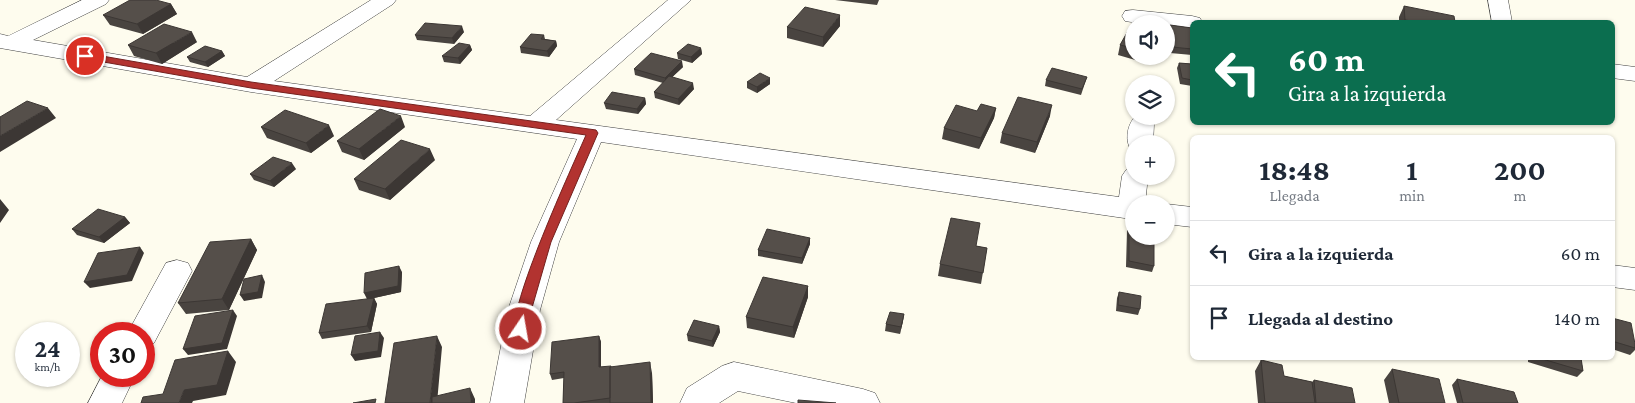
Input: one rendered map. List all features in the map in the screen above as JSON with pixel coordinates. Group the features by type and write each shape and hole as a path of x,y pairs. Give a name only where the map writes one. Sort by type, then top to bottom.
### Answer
{"street":[{"path":"5,42 99,0"},
{"path":"251,85 386,0"},
{"path":"535,125 681,0"},
{"path":"1498,0 1502,20"},
{"path":"1175,21 1190,23"},
{"path":"5,42 251,85 1125,208"},
{"path":"1615,71 1635,74"},
{"path":"507,403 524,310 545,242 592,133"},
{"path":"1175,215 1190,217"},
{"path":"149,322 177,271"},
{"path":"1615,277 1635,280"},
{"path":"697,403 699,398 734,376 862,403"},
{"path":"105,403 113,387"}],"building":[{"path":"130,0 156,0 171,4 137,24 103,15"},
{"path":"1404,6 1454,16 1455,20 1405,20"},
{"path":"805,7 840,15 823,37 787,27"},
{"path":"425,23 462,26 452,38 415,35"},
{"path":"164,24 192,32 156,53 128,45"},
{"path":"1175,26 1190,28 1190,49 1175,47"},
{"path":"531,34 544,35 541,39 556,41 547,51 520,47"},
{"path":"1125,36 1125,46 1120,45"},
{"path":"459,43 470,45 458,58 442,56"},
{"path":"688,44 701,48 691,57 677,53"},
{"path":"205,46 222,51 205,62 187,57"},
{"path":"651,53 682,61 665,78 634,69"},
{"path":"1179,63 1190,64 1190,80 1182,78"},
{"path":"1052,68 1087,77 1082,89 1046,80"},
{"path":"760,73 770,78 757,87 747,82"},
{"path":"669,76 693,83 678,99 654,92"},
{"path":"612,92 645,98 637,109 604,103"},
{"path":"1018,97 1052,105 1037,142 1002,133"},
{"path":"27,101 48,108 0,136 0,117"},
{"path":"981,104 996,108 981,138 944,128 956,105 977,111"},
{"path":"380,109 401,116 359,149 337,141"},
{"path":"285,110 329,125 306,143 261,127"},
{"path":"401,140 430,149 385,189 354,179"},
{"path":"273,157 292,163 270,181 250,174"},
{"path":"98,209 125,217 99,237 72,229"},
{"path":"951,218 980,223 976,246 987,248 983,273 940,264"},
{"path":"767,229 810,238 802,258 758,250"},
{"path":"251,239 222,299 178,303 210,242"},
{"path":"1129,245 1154,245 1154,266 1129,261"},
{"path":"140,247 127,275 84,282 98,253"},
{"path":"399,266 398,286 364,293 365,273"},
{"path":"262,275 258,292 240,295 244,279"},
{"path":"763,277 808,286 793,327 746,317"},
{"path":"1119,292 1141,296 1140,309 1118,305"},
{"path":"374,298 367,326 319,333 326,304"},
{"path":"233,310 222,343 183,349 195,316"},
{"path":"890,312 904,314 901,327 886,324"},
{"path":"1615,319 1631,323 1635,348 1615,342"},
{"path":"694,320 719,326 712,341 687,335"},
{"path":"380,332 378,351 351,355 355,336"},
{"path":"437,336 430,403 385,403 394,343"},
{"path":"599,336 599,367 611,366 610,398 563,403 564,372 550,374 552,342"},
{"path":"228,351 217,385 184,390 179,403 141,403 143,397 163,394 175,360"},
{"path":"1261,360 1282,365 1284,376 1312,382 1315,403 1265,403"},
{"path":"1546,360 1581,360 1583,371"},
{"path":"650,362 651,403 610,403 610,367"},
{"path":"1392,369 1439,379 1445,403 1399,403"},
{"path":"1457,379 1514,392 1518,403 1463,403"},
{"path":"1314,380 1352,388 1355,403 1316,403"},
{"path":"470,388 471,403 432,403 432,397"},
{"path":"376,399 375,403 353,403"},
{"path":"798,400 836,403 798,403"}],"route":[{"path":"85,56 251,85 592,133 545,242 524,310 521,329"}]}
